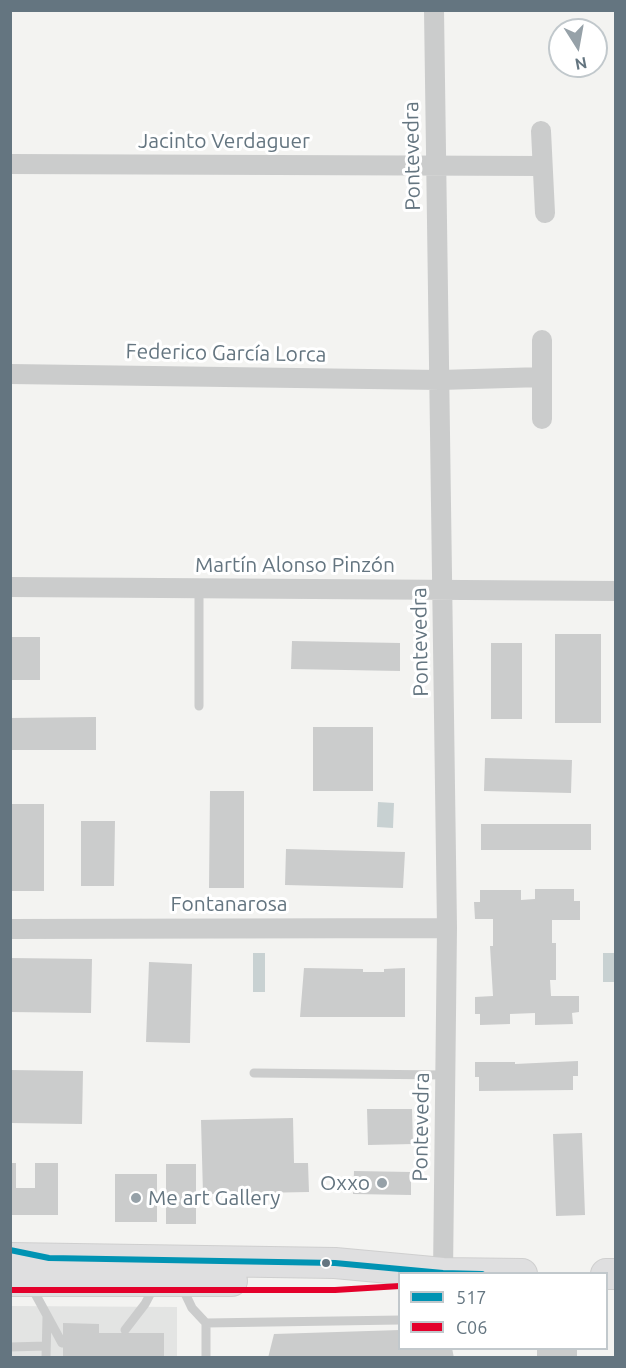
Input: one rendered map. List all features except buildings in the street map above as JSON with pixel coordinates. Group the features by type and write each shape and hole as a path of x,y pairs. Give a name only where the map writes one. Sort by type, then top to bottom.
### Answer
{"main road":[{"path":"10,1250 49,1258"},
{"path":"10,1258 335,1263 429,1272"},
{"path":"20,1281 335,1281 398,1277"}],"street":[{"name":"Pontevedra","path":"434,10 447,928 446,1075 439,1272"},
{"path":"541,131 545,213"},
{"name":"Jacinto Verdaguer","path":"10,164 541,166"},
{"path":"542,340 542,419"},
{"name":"Federico García Lorca","path":"10,374 440,380 542,377"},
{"name":"Martín Alonso Pinzón","path":"10,587 615,591"},
{"name":"Fontanarosa","path":"10,928 447,928"}],"lane":[{"path":"199,588 199,706"},
{"path":"254,1073 446,1075"},
{"path":"20,1281 47,1314 62,1342"},
{"path":"125,1330 145,1305 169,1282 206,1323 206,1358"},
{"path":"46,1358 47,1314"},
{"path":"206,1323 398,1320"},
{"path":"10,1347 46,1346"}],"shaded area":[{"path":"378,802 394,803 393,828 377,827"},
{"path":"253,953 265,953 265,992 253,992"},
{"path":"603,953 615,953 615,982 603,982"},
{"path":"11,1306 177,1307 177,1357 11,1358"}],"transit line":[{"name":"517","path":"10,1250 49,1258 335,1263 432,1272"},
{"name":"C06","path":"10,1290 335,1290 398,1286"}],"place":[{"name":"Oxxo","path":"382,1183"},
{"name":"Me art Gallery","path":"136,1198"}]}
